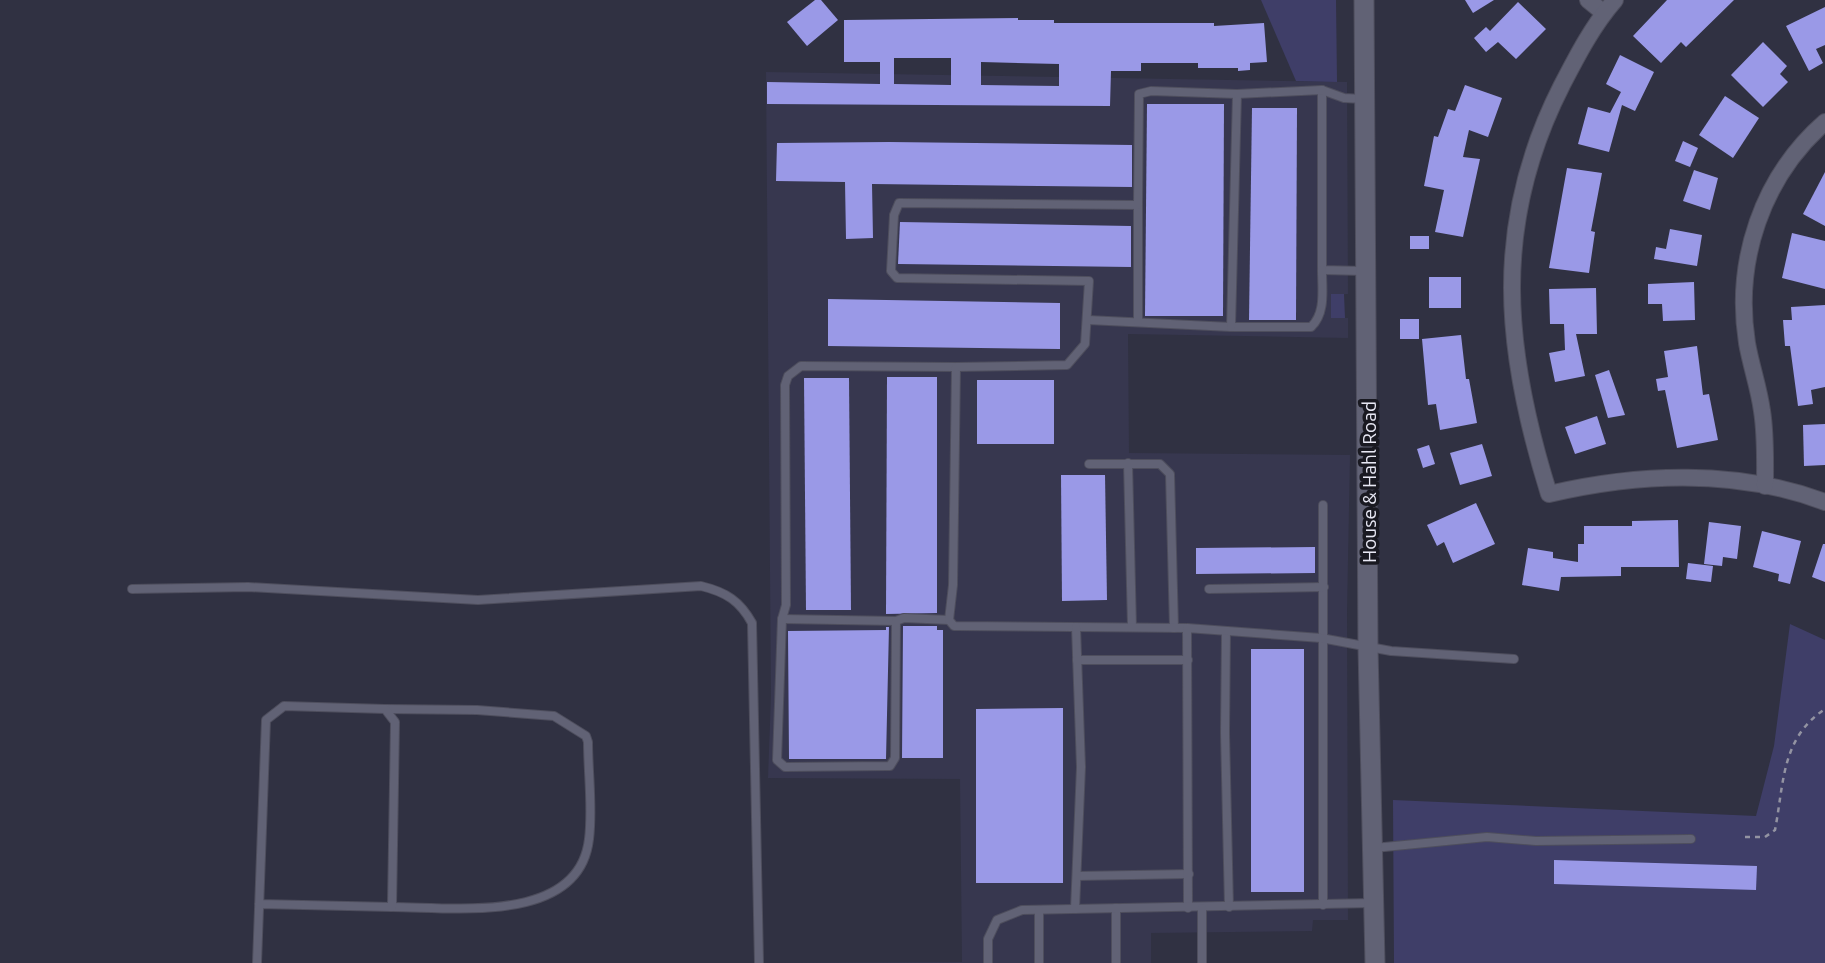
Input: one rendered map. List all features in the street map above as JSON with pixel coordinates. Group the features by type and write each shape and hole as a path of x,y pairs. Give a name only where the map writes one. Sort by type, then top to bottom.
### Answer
{"street":[{"name":"House & Hahl Road","path":"1364,0 1368,647 1375,963"},
{"path":"1588,0 1604,13"},
{"path":"1615,0 1574,62 1541,130 1521,195 1514,245 1511,292 1514,351 1531,437 1549,494 1599,482 1654,477 1765,485 1825,502"},
{"path":"1765,485 1762,411 1747,344 1744,310 1746,267 1759,217 1775,183 1790,158 1825,122"}],"lane":[{"path":"1088,320 1231,327 1311,327 1317,320 1322,303 1322,90"},
{"path":"1138,322 1139,94 1151,91 1237,94 1322,90 1344,98 1365,99"},
{"path":"1231,327 1237,94"},
{"path":"896,621 895,758 890,766 785,767 778,760 782,619 786,605 785,466 788,376 801,366 1067,365 1085,344 1089,281 897,278 891,271 894,215 899,203 1138,205"},
{"path":"1322,270 1367,271"},
{"path":"956,367 953,585 949,620 954,626 1187,628 1321,638 1368,647 1514,659"},
{"path":"1128,463 1132,627"},
{"path":"1089,464 1160,464 1170,474 1174,628"},
{"path":"1323,505 1323,905"},
{"path":"132,589 248,587 478,600 701,586 724,592 744,608 752,624 760,963"},
{"path":"1209,589 1324,587"},
{"path":"782,619 949,620"},
{"path":"1075,909 1081,767 1076,627"},
{"path":"1187,628 1188,908"},
{"path":"1226,631 1225,733 1230,907"},
{"path":"1077,660 1188,660"},
{"path":"257,963 265,720 284,706 477,710 554,716 586,736 590,840 577,872 563,887 509,907 259,904"},
{"path":"385,709 395,722 392,907"},
{"path":"1374,848 1400,848 1487,837 1536,841 1691,839"},
{"path":"1077,876 1189,874"},
{"path":"988,963 988,939 997,920 1022,910 1374,903"},
{"path":"1116,908 1116,963"},
{"path":"1202,908 1202,963"},
{"path":"1039,963 1040,910"}],"path":[{"path":"1745,837 1765,837 1775,830 1788,753 1805,728 1825,709"}],"shaded area":[{"path":"1261,0 1336,0 1337,82 1296,81"},
{"path":"766,72 1347,82 1348,294 1331,295 1331,318 1348,318 1348,338 1128,334 1129,453 1350,455 1347,612 1348,920 1313,920 1312,931 1151,933 1151,963 769,963 962,962 960,779 768,778 771,696"},
{"path":"1331,294 1344,294 1345,318 1331,318"},
{"path":"1790,624 1825,640 1825,963 1394,963 1393,800 1756,816 1774,746"}],"building":[{"path":"815,0 821,0 838,20 807,46 787,22"},
{"path":"1465,0 1494,0 1473,13"},
{"path":"1667,0 1734,0 1686,47 1681,42 1661,63 1633,36"},
{"path":"1518,2 1546,29 1516,59 1498,42 1486,52 1474,38 1486,27 1490,31"},
{"path":"1825,7 1825,45 1816,49 1823,63 1809,71 1786,26"},
{"path":"1018,18 1054,20 1054,23 1214,23 1214,26 1264,23 1267,62 1250,63 1250,70 1238,71 1238,68 1198,68 1198,63 1141,63 1141,71 1111,71 1110,106 767,104 767,82 880,84 880,62 844,62 844,20","holes":["894,58 951,58 951,85 894,84","981,62 1059,64 1059,86 981,85"]},
{"path":"1763,42 1787,66 1780,74 1788,82 1763,107 1731,75"},
{"path":"1620,55 1654,72 1635,111 1622,105 1609,152 1578,144 1588,107 1610,113 1621,92 1606,84"},
{"path":"1465,85 1502,98 1488,137 1469,130 1463,157 1480,159 1463,237 1435,232 1444,190 1424,186 1434,136 1438,137 1448,109 1455,111"},
{"path":"1725,96 1759,118 1733,158 1699,135"},
{"path":"1147,104 1224,104 1223,316 1145,316"},
{"path":"1252,108 1297,108 1296,320 1249,320"},
{"path":"1683,141 1698,148 1690,167 1675,161"},
{"path":"777,143 1132,145 1132,187 872,184 873,238 846,239 845,182 776,181"},
{"path":"1567,168 1602,173 1591,231 1595,232 1589,273 1549,268"},
{"path":"1694,170 1718,178 1710,210 1683,201"},
{"path":"1825,172 1825,226 1803,214"},
{"path":"900,222 1131,226 1131,267 898,264"},
{"path":"1670,229 1702,235 1697,266 1654,259 1656,247 1666,249"},
{"path":"1792,233 1825,241 1825,289 1782,278"},
{"path":"1410,236 1429,236 1429,249 1410,249"},
{"path":"1429,277 1461,277 1461,308 1429,308"},
{"path":"1694,282 1695,320 1663,321 1662,304 1648,304 1648,284"},
{"path":"1596,288 1597,334 1576,334 1585,376 1555,382 1549,353 1565,350 1564,324 1550,324 1549,289"},
{"path":"828,299 1060,303 1060,349 828,346"},
{"path":"1825,305 1825,387 1811,390 1813,404 1798,406 1790,346 1785,346 1783,320 1792,320 1791,307"},
{"path":"1400,319 1419,319 1419,339 1400,339"},
{"path":"1461,335 1466,379 1469,379 1477,423 1440,430 1436,404 1428,405 1422,339"},
{"path":"1697,346 1703,395 1709,394 1718,440 1677,448 1665,390 1658,391 1656,379 1668,377 1664,351"},
{"path":"1609,370 1625,415 1608,418 1595,375"},
{"path":"887,377 937,377 937,613 886,614"},
{"path":"804,378 849,378 851,610 806,610"},
{"path":"977,380 1054,380 1054,444 977,444"},
{"path":"1597,416 1606,444 1575,454 1565,427"},
{"path":"1825,424 1825,465 1804,466 1803,425"},
{"path":"1482,444 1492,476 1460,485 1450,453"},
{"path":"1429,445 1435,464 1423,468 1417,449"},
{"path":"1061,475 1105,475 1107,600 1062,601"},
{"path":"1476,503 1495,544 1453,563 1444,542 1437,546 1427,525"},
{"path":"1678,520 1679,567 1621,567 1621,576 1561,577 1559,591 1522,585 1528,548 1553,552 1553,558 1578,562 1578,544 1584,544 1584,526 1632,526 1632,521"},
{"path":"1709,522 1741,526 1737,559 1723,557 1722,566 1704,564"},
{"path":"1762,531 1801,541 1790,584 1778,581 1779,574 1753,567"},
{"path":"1825,544 1825,582 1812,577"},
{"path":"1315,547 1315,573 1196,574 1196,548"},
{"path":"1688,563 1713,566 1711,582 1686,579"},
{"path":"903,626 937,626 937,630 943,630 943,758 902,758"},
{"path":"886,627 889,627 886,759 789,759 788,631 886,630"},
{"path":"1251,649 1304,649 1304,892 1251,892"},
{"path":"1063,708 1063,883 976,883 976,709"},
{"path":"1554,860 1757,866 1756,890 1554,884"}]}
